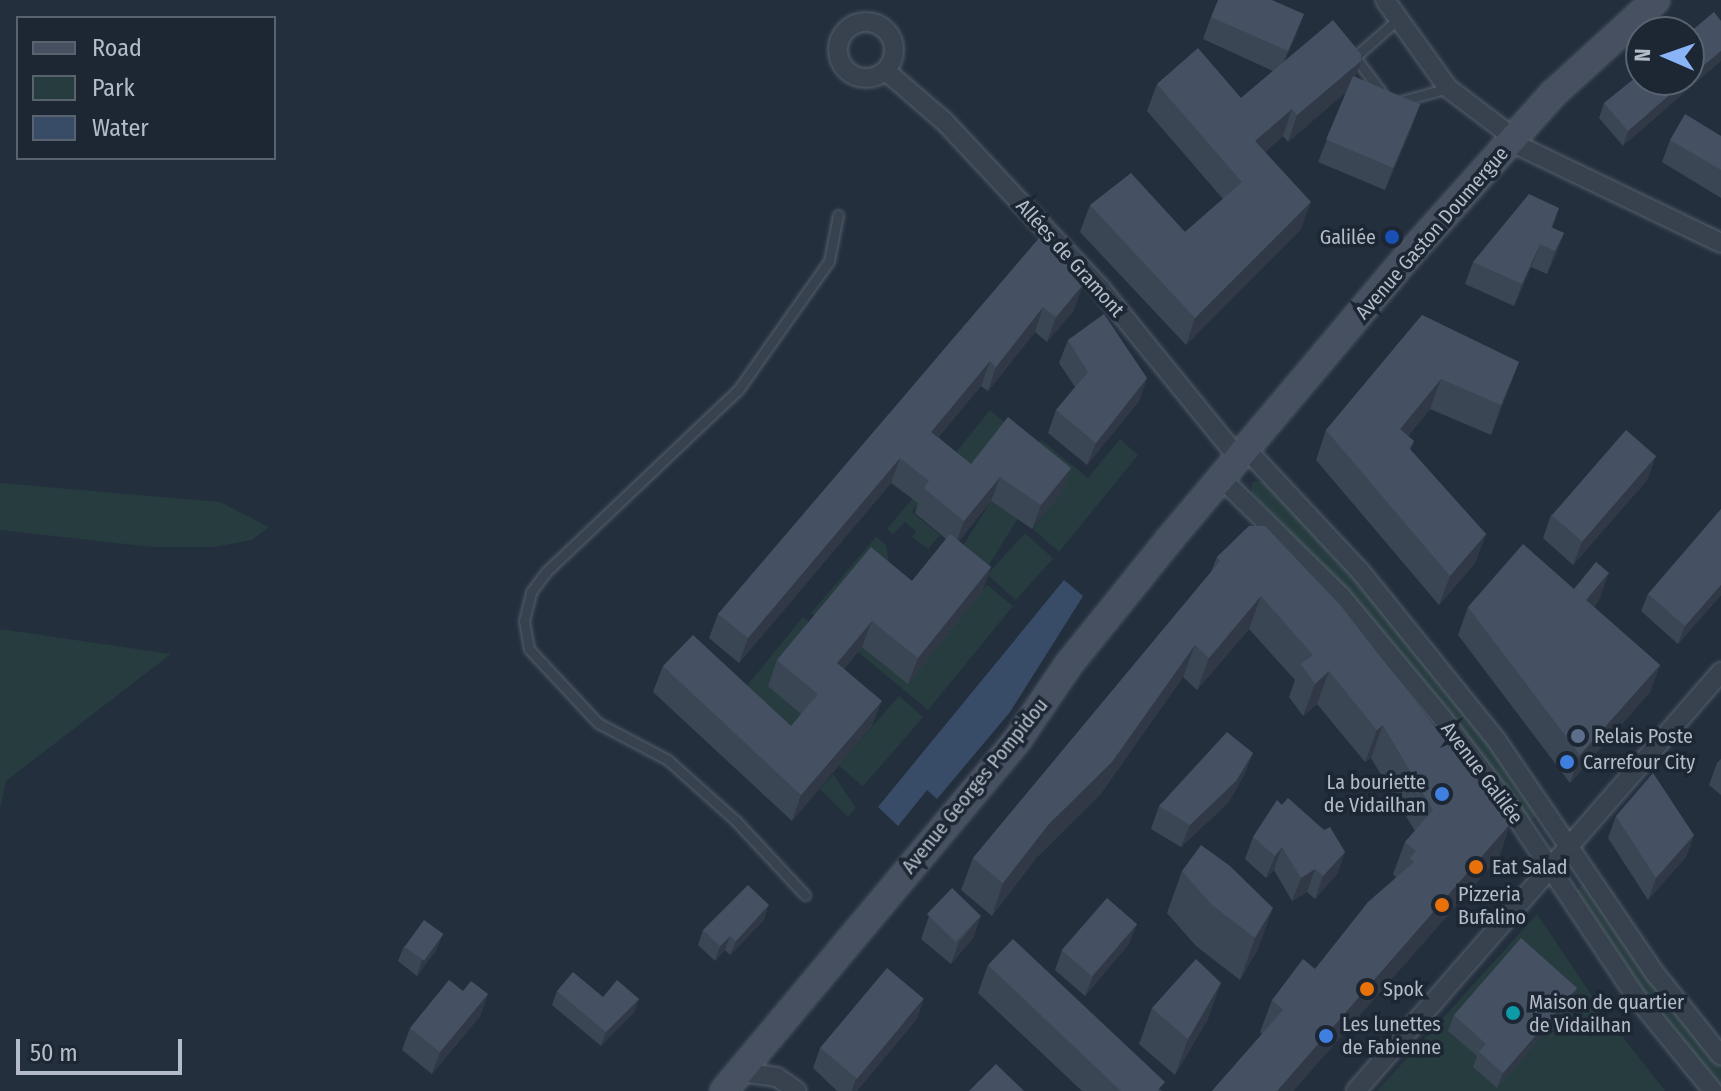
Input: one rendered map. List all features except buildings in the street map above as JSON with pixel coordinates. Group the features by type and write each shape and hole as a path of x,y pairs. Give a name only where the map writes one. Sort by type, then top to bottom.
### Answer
{"main road":[{"name":"Avenue Gaston Doumergue","path":"1222,479 1409,255 1576,70 1656,0"},
{"name":"Avenue Georges Pompidou","path":"732,1081 1018,739 1069,664 1222,479"}],"street":[{"path":"1385,0 1448,88 1513,140 1721,243"},
{"name":"Allées de Gramont","path":"886,71 944,121 1101,289 1243,455"},
{"name":"Avenue Galilée","path":"1243,455 1426,650 1570,844 1657,976 1721,1056"},
{"name":"Avenue Galilée","path":"1222,479 1341,596 1467,751 1637,998 1713,1091"},
{"path":"1356,1091 1721,672"},
{"path":"732,1081 777,1077 797,1091"}],"lane":[{"path":"1397,20 1355,57 1378,89 1386,99 1402,103 1448,88"},
{"path":"805,895 735,820 668,760 598,723 529,649 524,621 531,592 546,572 738,390 829,261 838,215"}],"green space":[{"path":"990,410 1034,447 1041,440 1088,478 1120,439 1138,455 1059,552 1033,529 1062,492 970,478 949,461"},
{"path":"939,467 945,471 912,512 940,535 928,549 912,537 916,531 905,522 893,534 887,529"},
{"path":"1263,481 1380,606 1540,810 1528,823 1341,587 1252,493 1252,482"},
{"path":"0,483 220,502 269,527 252,540 214,547 152,547 0,530"},
{"path":"991,501 1018,518 987,567 960,550"},
{"path":"1025,533 1053,558 1016,600 988,575"},
{"path":"876,537 886,545 908,683 987,585 1013,606 928,710 811,613"},
{"path":"803,617 852,657 768,685 805,717 793,729 745,688"},
{"path":"0,629 171,654 6,781 0,810"},
{"path":"899,696 923,717 863,786 839,765"},
{"path":"833,774 856,808 848,817 820,789"},
{"path":"1586,880 1721,1065 1721,1090 1666,1025 1575,893"},
{"path":"1537,914 1598,1005 1665,1091 1377,1091"}],"water":[{"path":"1064,580 1083,596 1010,712 937,799 927,790 898,826 878,807"}],"place":[{"name":"Galilée","path":"1392,237"},
{"name":"Relais Poste","path":"1578,736"},
{"name":"Carrefour City","path":"1567,762"},
{"name":"La bouriette de Vidailhan","path":"1442,794"},
{"name":"Eat Salad","path":"1476,867"},
{"name":"Pizzeria Bufalino","path":"1442,905"},
{"name":"Spok","path":"1367,989"},
{"name":"Maison de quartier de Vidailhan","path":"1513,1013"},
{"name":"Les lunettes de Fabienne","path":"1326,1036"}]}
